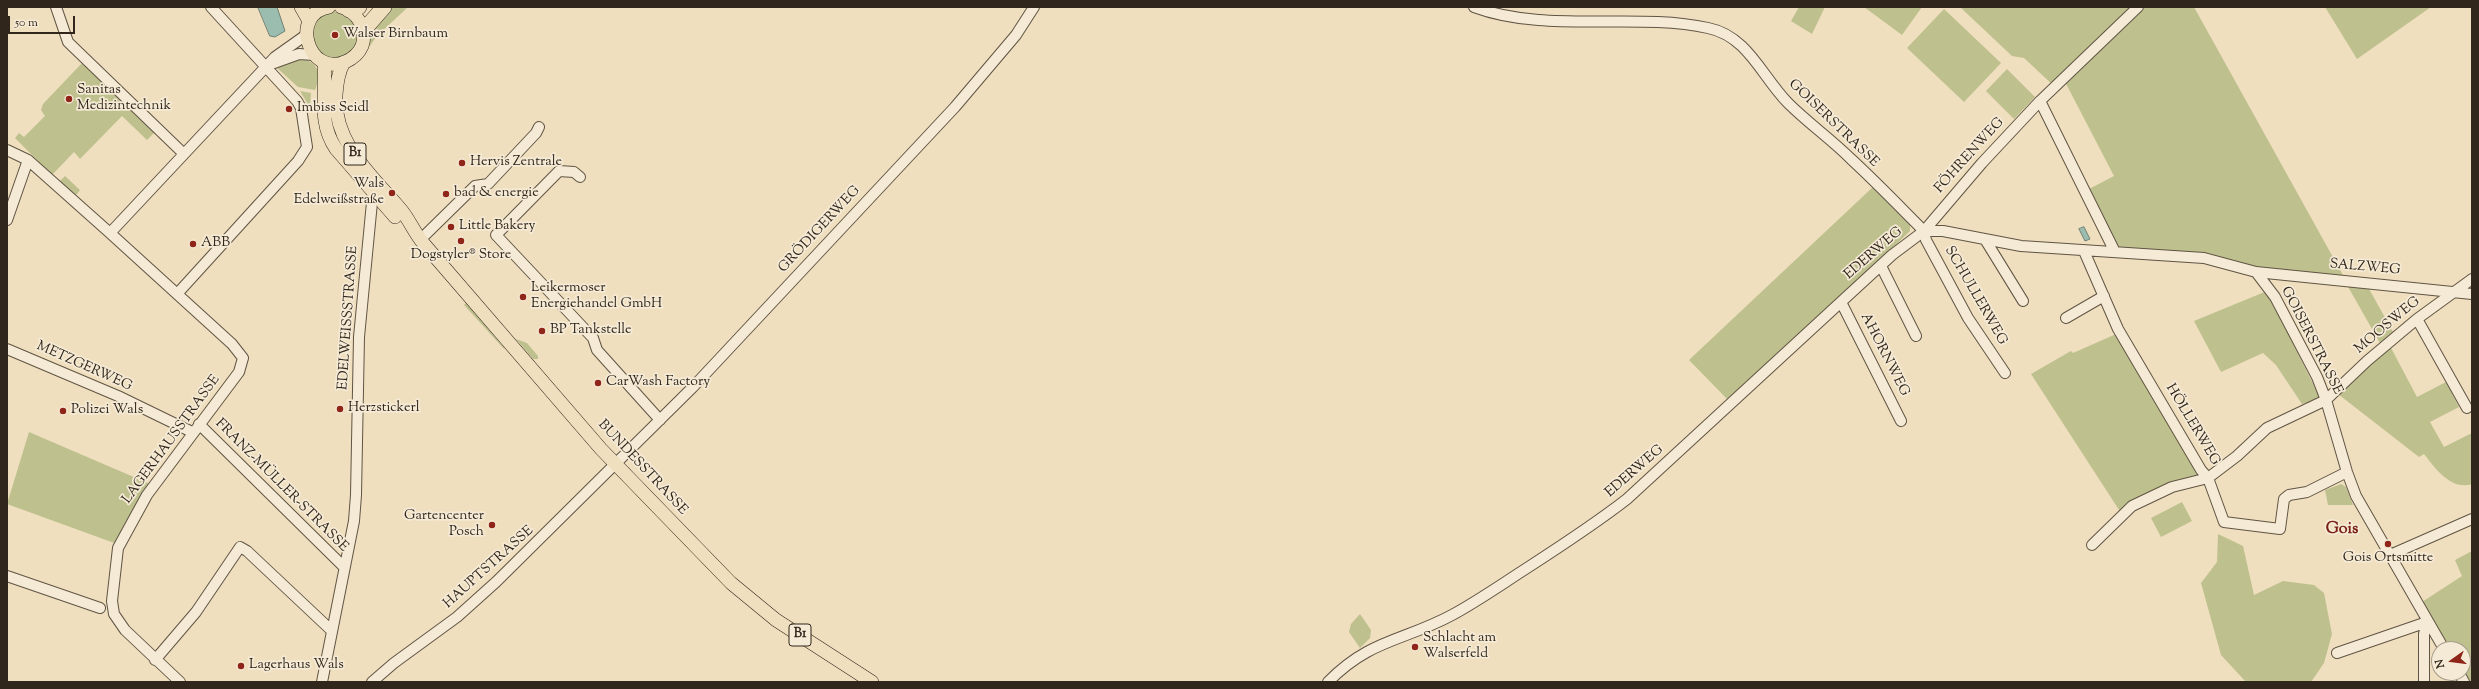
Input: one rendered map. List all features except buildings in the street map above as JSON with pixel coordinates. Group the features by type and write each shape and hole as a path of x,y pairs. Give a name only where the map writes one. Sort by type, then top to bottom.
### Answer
{"highway":[{"path":"363,31 384,7"}],"main road":[{"path":"300,7 309,21"},
{"path":"306,35 309,21 317,12 329,7"},
{"path":"319,59 344,62 356,55 360,50 363,31 358,19 350,8"},
{"name":"BUNDESSTRASSE","path":"306,35 307,45 319,59 326,131 336,149 402,224 417,236 616,465 702,555 756,605 872,682"},
{"name":"BUNDESSTRASSE","path":"344,62 339,73 336,102 338,124 342,136 353,152 405,215 417,236"}],"street":[{"path":"56,7 68,42 184,154"},
{"path":"177,294 308,147 301,108 297,101 265,68 211,7"},
{"name":"GRÖDIGERWEG","path":"616,465 725,354 955,107 1016,35 1034,7"},
{"name":"GOISERSTRASSE","path":"1474,7 1485,11 1538,20 1661,23 1709,28 1728,36 1748,50 1787,102 1852,159 1924,231"},
{"name":"FÖHRENWEG","path":"1924,231 1982,163 2040,101 2138,7"},
{"path":"110,233 275,57 306,35"},
{"path":"265,68 286,57 299,54 319,59"},
{"path":"2040,101 2115,252"},
{"path":"417,236 476,186 488,184 536,133 539,127"},
{"name":"LAGERHAUSSTRASSE","path":"7,150 28,160 232,344 243,358 239,372 147,495 118,548 112,601 114,614 125,630 180,682"},
{"path":"7,220 11,195 28,160"},
{"path":"580,176 574,172 559,172 496,235 593,338 597,350 660,420"},
{"name":"EDELWEISSSTRASSE","path":"322,682 354,521 356,495 359,337 374,192"},
{"path":"1924,231 1943,231 1986,241 2021,246 2204,258 2256,272"},
{"name":"EDERWEG","path":"1328,682 1348,663 1368,649 1441,621 1466,607 1609,513 1906,242 1924,231"},
{"name":"SCHULLERWEG","path":"1924,231 1926,240 1968,318 2005,373"},
{"path":"1986,241 2023,301"},
{"name":"HÖLLERWEG","path":"2084,251 2118,329 2201,470 2208,478 2224,522 2280,529 2284,499 2289,496 2307,492 2347,472"},
{"path":"1881,266 1916,336"},
{"name":"GOISERSTRASSE","path":"2256,272 2275,297 2326,400 2347,472 2356,496 2439,641"},
{"name":"SALZWEG","path":"2256,272 2456,291 2472,294"},
{"name":"MOOSWEG","path":"2208,478 2237,456 2268,428 2326,400 2367,360 2417,319 2472,279"},
{"path":"2066,318 2104,296"},
{"name":"AHORNWEG","path":"1841,302 1901,421"},
{"path":"2417,319 2467,408"},
{"name":"METZGERWEG","path":"7,349 196,428"},
{"name":"FRANZ-MÜLLER-STRASSE","path":"196,428 344,567"},
{"name":"HAUPTSTRASSE","path":"372,682 394,663 457,617 496,582 616,465"},
{"path":"2092,545 2132,506 2172,488 2208,478"},
{"path":"2390,555 2472,519"},
{"path":"155,660 196,612 240,547 332,630"},
{"path":"7,576 100,608"},
{"path":"2337,654 2427,622"},
{"path":"2424,682 2424,634 2427,622"}],"green space":[{"path":"390,7 408,7 376,37 368,49 371,30"},
{"path":"1799,7 1825,7 1812,34 1791,21"},
{"path":"1864,7 1922,7 1902,35"},
{"path":"1960,7 2194,7 2344,277 2255,267 2208,253 2119,248 2089,189 2114,176 2062,76 2054,86 2024,58 2012,56"},
{"path":"2325,7 2431,7 2357,59"},
{"path":"1944,9 2001,63 1964,102 1907,48"},
{"path":"335,12 348,16 354,22 358,35 354,48 348,54 335,58 322,54 316,48 312,35 316,22 322,16"},
{"path":"298,58 310,61 317,68 318,78 315,90 298,87 276,67"},
{"path":"83,62 155,132 147,140 122,116 80,159 74,152 52,175 15,138 19,133 24,137 45,116 41,110 43,104"},
{"path":"2007,69 2035,97 2014,119 1986,91"},
{"path":"300,91 311,93 310,108"},
{"path":"65,176 80,190 77,194 73,195 59,182"},
{"path":"1874,186 1910,221 1910,231 1836,302 1727,399 1689,360"},
{"path":"2347,285 2368,287 2393,332 2380,343"},
{"path":"2267,291 2319,396 2315,401 2302,404 2276,365 2263,353 2221,372 2194,321"},
{"path":"466,303 504,348 504,349 464,305"},
{"path":"2123,331 2202,476 2121,513 2031,374 2071,351 2073,353"},
{"path":"516,339 527,343 538,356 538,359 533,359"},
{"path":"2390,346 2417,397 2446,382 2459,407 2430,422 2444,447 2472,433 2472,484 2457,484 2444,477 2424,454 2419,457 2338,394"},
{"path":"29,432 150,484 127,521 117,544 7,504"},
{"path":"2341,484 2346,487 2353,505 2328,505 2325,490"},
{"path":"2182,502 2192,521 2161,537 2151,518"},
{"path":"2218,534 2243,546 2254,595 2283,581 2314,585 2324,593 2332,634 2324,663 2311,682 2246,682 2221,655 2201,583 2217,562"},
{"path":"2472,551 2472,682 2468,681 2471,681 2471,641 2445,641 2422,602 2462,576 2455,560"},
{"path":"1360,614 1371,630 1370,638 1360,648 1349,632 1351,624"}],"shaded area":[{"path":"258,7 277,7 285,31 275,37 270,36"},
{"path":"2084,227 2090,239 2085,241 2079,229"}],"place":[{"name":"Walser Birnbaum","path":"335,35"},
{"name":"Sanitas Medizintechnik","path":"69,99"},
{"name":"Imbiss Seidl","path":"289,109"},
{"name":"Hervis Zentrale","path":"462,163"},
{"name":"Wals Edelweißstraße","path":"392,193"},
{"name":"bad & energie","path":"446,194"},
{"name":"Little Bakery","path":"451,227"},
{"name":"Dogstyler® Store","path":"461,241"},
{"name":"ABB","path":"193,244"},
{"name":"Leikermoser Energiehandel GmbH","path":"523,297"},
{"name":"BP Tankstelle","path":"542,331"},
{"name":"CarWash Factory","path":"598,383"},
{"name":"Herzstickerl","path":"340,409"},
{"name":"Polizei Wals","path":"63,411"},
{"name":"Gartencenter Posch","path":"492,525"},
{"name":"Gois Ortsmitte","path":"2388,544"},
{"name":"Schlacht am Walserfeld","path":"1415,647"},
{"name":"Lagerhaus Wals","path":"241,666"}],"district":[{"name":"Gois","path":"2342,530"}]}
